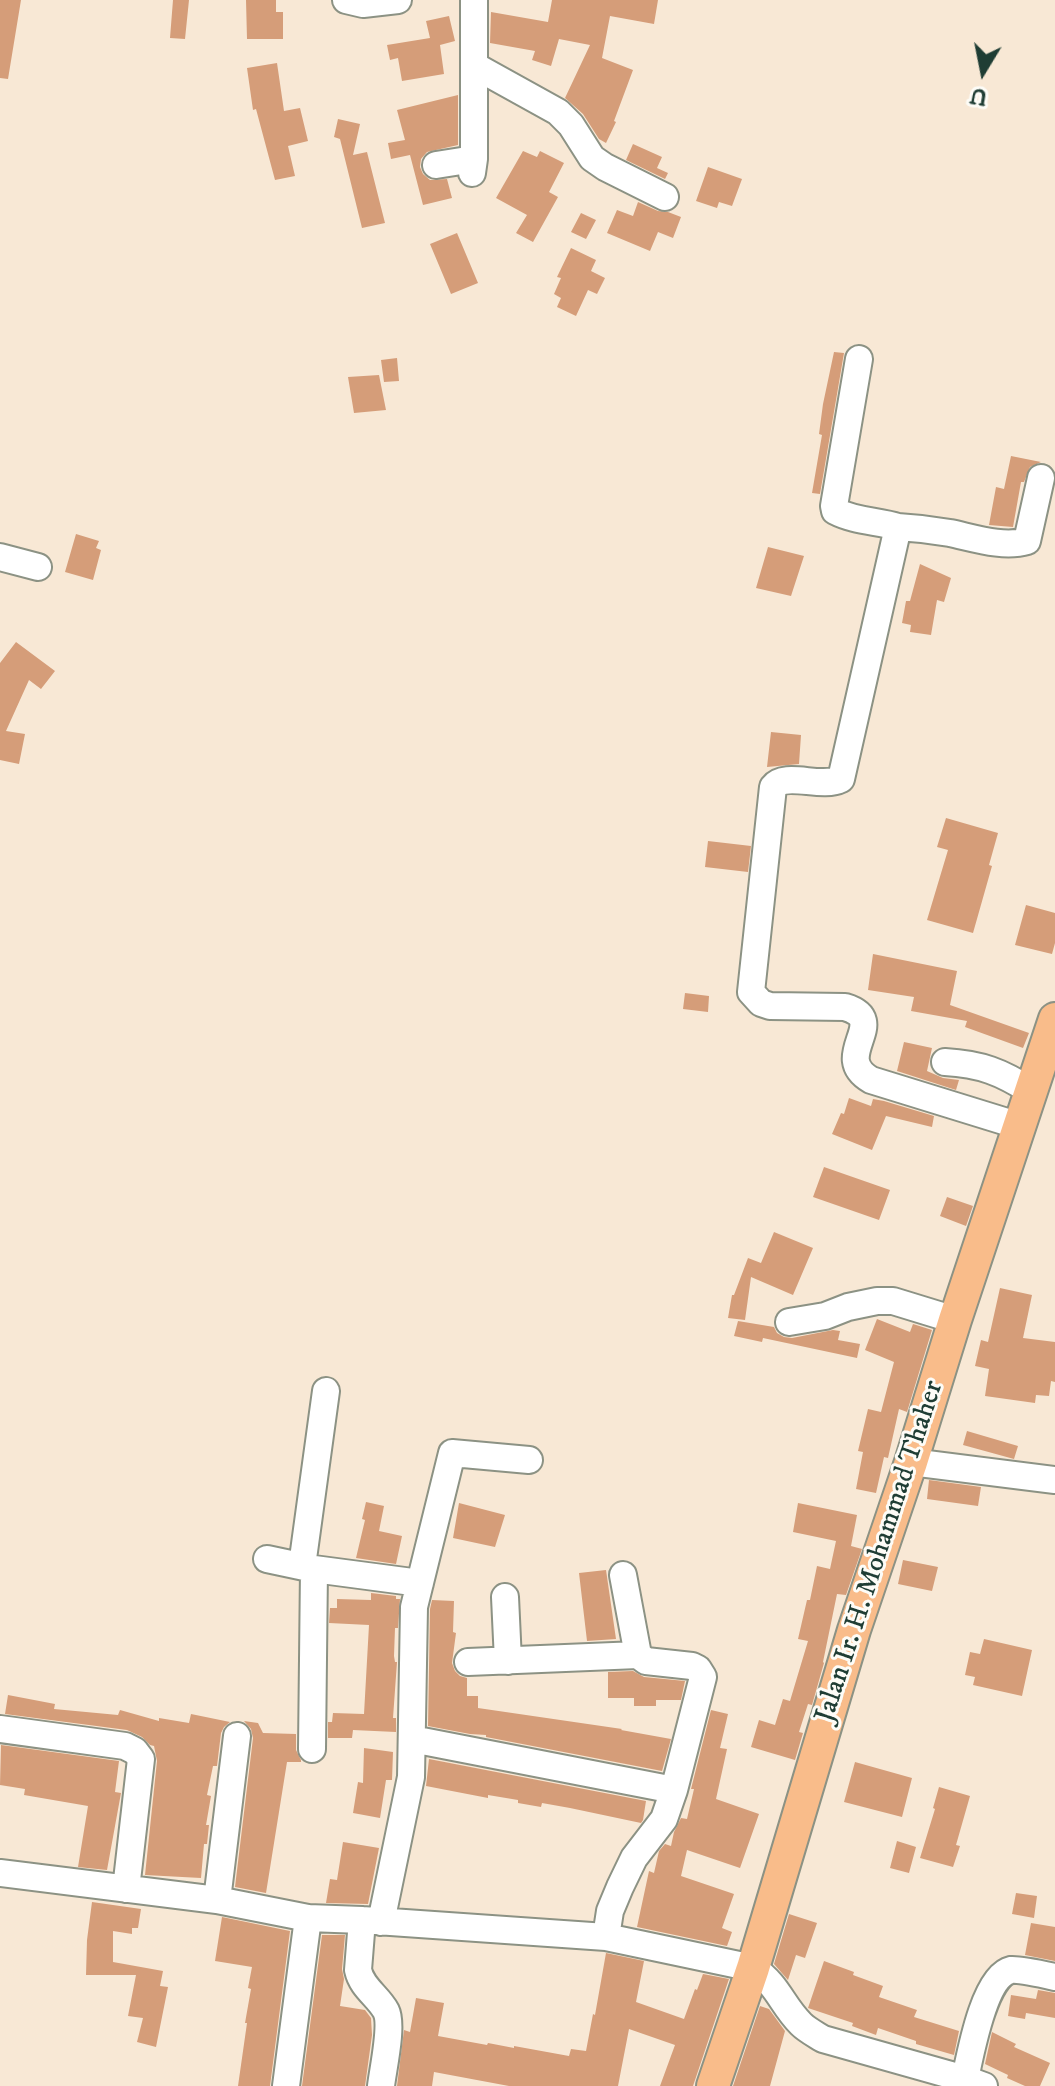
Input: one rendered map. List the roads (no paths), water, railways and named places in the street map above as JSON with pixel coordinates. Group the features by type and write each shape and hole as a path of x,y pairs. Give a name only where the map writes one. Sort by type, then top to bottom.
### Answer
{"main road":[{"name":"Jalan Ir. H. Mohammad Thaher","path":"713,2086 753,1968 854,1630 1055,1019"}],"street":[{"path":"346,0 363,4 398,0"},
{"path":"436,165 473,166 474,0"},
{"path":"475,66 558,112 599,162 665,197"},
{"path":"859,359 835,511 898,527 1018,544 1027,541 1041,478"},
{"path":"898,527 841,779 823,783 783,780 773,787 751,992 761,1003 770,1006 845,1007 855,1010 863,1017 864,1023 855,1059 862,1075 1020,1126"},
{"path":"0,557 38,567"},
{"path":"945,1062 985,1067 1005,1074 1031,1091"},
{"path":"789,1322 825,1316 877,1301 893,1301 955,1320"},
{"path":"312,1749 308,1567 326,1391"},
{"path":"381,2086 388,2014 358,1970 411,1777 414,1607 452,1453 529,1460"},
{"path":"911,1462 1055,1480"},
{"path":"267,1559 420,1583"},
{"path":"623,1575 638,1655"},
{"path":"505,1597 508,1661"},
{"path":"468,1662 638,1655 646,1661 692,1666 702,1673 664,1819 634,1858 610,1911 606,1937"},
{"path":"0,1729 125,1746 135,1751 141,1759 126,1889"},
{"path":"217,1900 237,1736"},
{"path":"412,1739 674,1790"},
{"path":"0,1873 217,1900 308,1918 606,1937 753,1968 776,1988 789,2011 803,2027 823,2039 975,2082 975,2033 992,1987 1000,1976 1011,1970 1055,1977"},
{"path":"286,2086 308,1918"}]}
